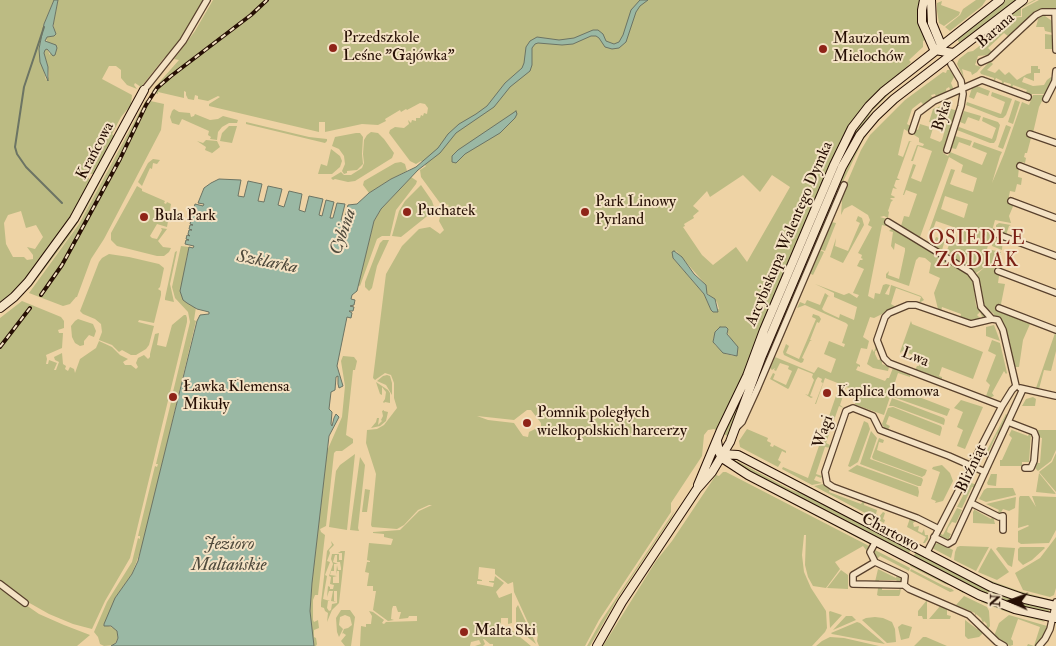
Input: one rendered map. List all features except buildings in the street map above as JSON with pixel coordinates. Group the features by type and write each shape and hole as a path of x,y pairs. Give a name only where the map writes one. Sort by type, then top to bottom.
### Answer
{"street":[{"name":"Krańcowa","path":"0,308 28,282 70,225 144,90 183,41 208,0"},
{"path":"924,0 922,22 925,32 939,49 953,53 951,64 937,65 939,49 932,23 931,0"},
{"name":"Arcybiskupa Walentego Dymka","path":"697,489 717,439 747,376 764,330 847,137 858,118 876,97 1000,0"},
{"name":"Arcybiskupa Walentego Dymka","path":"710,475 730,442 761,358 833,188 853,146 867,126 886,106 1023,0"},
{"name":"Barana","path":"981,62 990,58 1036,15 1042,12 1055,12"},
{"path":"1055,12 1056,50"},
{"name":"Byka","path":"947,150 961,106 962,88 959,77 951,64"},
{"path":"1046,99 1055,81 1056,71"},
{"path":"912,131 918,113 934,100 982,80 1028,97"},
{"path":"1030,134 1056,143"},
{"path":"1020,166 1056,180"},
{"path":"736,428 742,422 758,387 844,185"},
{"path":"833,188 838,197"},
{"path":"1011,201 1056,218"},
{"path":"888,222 970,272 976,280 981,307 993,319 998,320 1003,330 1016,386 1056,396"},
{"path":"994,233 1056,256"},
{"path":"998,271 1056,293"},
{"name":"Lwa","path":"993,319 971,324 916,305 908,305 887,314 877,340 884,358 893,365 1002,406"},
{"path":"999,308 1056,330"},
{"name":"Bliźniąt","path":"926,554 1002,406 1016,386"},
{"name":"Bliźniąt","path":"934,537 948,544 954,541 1023,389"},
{"name":"Wagi","path":"939,529 917,518 833,487 827,483 826,472 846,411 853,408 873,416 880,430 972,466"},
{"path":"1008,422 1034,432 1036,437 1034,461 1031,468 1025,468"},
{"path":"717,439 721,455"},
{"path":"730,442 738,455"},
{"name":"Chartowo","path":"721,455 732,466 986,598 1054,618"},
{"name":"Chartowo","path":"710,457 738,455 926,554 999,590 1025,599 1056,604"},
{"path":"597,646 622,602 697,489 710,475 721,467 732,466"},
{"path":"972,466 985,472"},
{"path":"971,503 999,517 1002,516 1003,530"},
{"path":"876,542 870,552 875,562 904,576 904,585"},
{"path":"875,562 853,575 853,584 904,585 909,589 967,614 997,642 1004,646"},
{"path":"0,584 25,602"},
{"path":"1039,646 1047,636 1054,618 1056,604"}],"shaded area":[{"path":"0,0 54,0 44,24 39,49 46,80 49,77 44,53 47,49 50,55 51,43 48,43 46,39 47,37 54,36 54,21 58,0 205,0 179,42 141,87 135,83 134,85 137,89 127,85 121,78 121,70 116,66 109,66 102,79 132,95 131,105 121,117 112,134 114,136 113,143 96,174 87,172 85,175 91,180 77,210 21,287 0,305","holes":["21,211 26,228 36,225 43,237 35,249 27,247 33,255 33,259 27,260 24,257 13,257 6,244 4,223 8,215"]},
{"path":"213,0 920,0 918,20 925,40 923,41 923,47 909,60 911,62 885,86 849,128 836,152 747,368 718,431 714,429 708,430 704,435 702,456 671,503 671,512 599,620 585,646 539,646 537,641 538,634 535,628 530,627 514,592 513,582 508,584 495,574 495,569 479,567 478,579 482,581 477,581 477,584 493,587 494,583 489,581 494,581 495,576 504,583 496,592 499,598 512,593 512,623 508,624 508,618 501,618 501,626 508,627 531,646 493,646 493,644 483,639 485,644 483,646 475,646 481,644 479,640 471,642 470,646 360,646 361,626 366,627 366,624 371,624 372,616 369,611 384,620 382,623 384,624 386,622 417,621 417,616 399,619 401,612 398,612 396,606 393,606 392,609 391,619 394,620 388,621 373,610 376,591 373,591 373,586 367,586 369,573 365,572 367,562 370,562 367,560 369,543 391,545 393,539 384,537 384,534 373,532 400,530 419,511 432,505 418,510 404,525 397,529 372,527 376,474 366,443 367,430 377,429 384,425 397,408 394,398 394,383 391,375 385,373 375,380 373,378 386,274 402,246 419,229 430,227 440,234 444,230 439,221 439,214 449,205 440,203 421,177 420,170 426,166 421,161 416,164 410,161 389,133 395,127 404,128 409,124 408,120 411,123 412,120 416,121 416,118 420,118 421,115 423,116 424,113 427,114 428,108 425,104 420,103 407,110 401,112 400,110 378,125 362,124 325,132 325,122 319,122 319,132 209,106 209,104 220,97 218,96 208,101 198,99 198,96 195,95 194,100 188,99 184,91 184,98 158,92 158,94 154,93 152,91 179,60 174,59 195,31","holes":["743,175 760,192 772,175 790,187 747,262 736,247 713,265 702,255 683,227 699,211 693,206 707,191 710,197","676,251 706,285 706,292 717,302 719,309 711,310 704,294 673,258","727,332 732,341 734,356 726,354 715,345 713,339 715,336","527,410 531,410 541,423 541,426 529,432 528,437 523,436 514,423 488,420 477,416 514,420"]},
{"path":"976,0 986,0 982,6 950,31 945,27 960,15 963,9"},
{"path":"1005,0 1017,0 960,44 956,37"},
{"path":"1036,0 1021,8 1021,16 1010,17 992,35 1003,20 1021,7"},
{"path":"1039,0 1056,0 1056,9 1044,9 1035,12 1009,37 1004,33 988,48 992,52 988,55 978,56 975,65 981,67 977,72 972,75 971,72 962,69 964,78 957,64 959,59 991,37 1011,18 1022,17 1022,9"},
{"path":"942,1 941,5 960,12 959,15 944,26 939,23 937,11 937,3"},
{"path":"1039,16 1045,16 1052,21 1053,33 1045,31 1044,27 1036,27"},
{"path":"1045,34 1053,35 1053,49 1045,49"},
{"path":"990,61 993,64 987,70 995,73 999,69 1005,75 1009,72 1017,80 1031,73 1031,66 1038,66 1040,73 1034,73 1034,81 1024,77 1022,82 1033,86 1044,85 1047,80 1051,77 1053,78 1045,94 1032,94 1030,100 1027,99 1025,94 1027,90 1013,85 1012,89 1010,88 1011,84 1004,82 1001,85 1002,81 996,78 993,82 994,78 981,74 980,72"},
{"path":"947,70 950,70 954,77 951,83 954,90 951,91 949,87 946,89 947,93 936,97 935,94 931,95 933,99 924,105 921,102 912,109 907,124 918,130 920,124 933,128 930,138 940,142 948,119 938,116 935,123 929,122 933,109 946,104 945,107 958,111 943,153 948,156 950,152 982,165 987,153 972,147 974,142 1002,152 992,183 1022,102 1029,105 1033,95 1045,95 1039,107 1033,133 1029,131 1028,135 1031,138 1024,157 1026,158 1025,163 1022,162 1019,167 1018,177 1022,178 1021,185 1017,184 1015,192 1010,191 1008,201 1014,204 1009,216 1011,223 995,220 987,249 1001,252 1000,261 997,260 994,271 1004,275 1004,277 999,276 998,283 1005,284 1001,304 996,309 1019,320 1056,332 1056,351 1051,371 1044,370 1039,389 1036,388 1055,333 1030,324 1023,340 1019,367 1014,367 1002,321 983,305 977,274 985,267 976,273 951,254 946,253 950,242 955,243 959,229 936,221 931,235 928,234 951,169 955,170 950,184 955,186 973,192 977,178 961,172 963,165 949,157 920,237 901,226 904,216 909,217 917,194 906,190 903,195 913,164 916,165 911,178 921,182 932,151 918,146 913,161 911,161 917,145 923,146 924,144 919,142 919,138 904,129 898,155 903,157 909,141 912,142 910,142 897,178 900,180 896,180 894,186 897,189 893,188 891,195 895,197 890,199 893,200 888,211 888,218 880,217 887,219 885,224 887,225 882,225 868,296 874,299 875,293 880,294 883,285 886,284 890,285 885,294 889,295 891,285 921,296 924,300 919,303 921,297 896,288 891,304 896,307 874,318 870,317 863,337 869,341 867,349 861,348 856,363 860,367 858,366 856,370 885,381 889,378 893,368 910,375 910,377 898,373 884,415 856,405 853,400 856,390 846,387 840,405 844,408 839,406 826,443 832,446 831,448 825,447 816,474 822,476 821,478 816,476 814,480 822,483 812,485 782,469 783,467 808,478 840,384 825,378 815,404 823,383 821,382 822,379 818,377 816,380 810,396 813,397 811,398 805,394 808,395 814,380 813,374 798,368 788,389 770,379 773,373 775,374 773,379 786,385 792,371 788,369 789,366 780,363 776,371 774,370 775,368 772,370 770,368 775,357 814,373 818,367 831,373 836,359 824,354 829,341 844,347 845,344 842,343 848,325 805,305 797,308 800,302 805,304 807,300 820,305 825,293 830,297 828,296 822,309 824,311 839,318 840,314 854,320 857,307 834,297 834,293 815,284 844,295 849,293 857,298 859,295 853,293 864,269 857,266 860,260 863,259 861,258 862,255 858,253 872,227 868,225 870,220 868,215 852,205 844,209 841,215 842,200 840,199 861,150 870,135 905,100 943,72 946,73","holes":["945,196 968,204 964,218 941,209"]},
{"path":"900,83 872,111 850,145 838,170 729,437 724,434 743,394 841,155 852,134 879,99"},
{"path":"977,86 990,91 988,96 977,92 974,99 969,97 972,88"},
{"path":"992,92 1012,99 1003,118 966,105 967,102 1001,114 1005,102 991,96"},
{"path":"900,98 872,127 863,140 839,190 839,182 861,139 878,118"},
{"path":"146,100 164,104 161,130 104,239 91,259 77,297 70,304 63,306 29,293 79,224"},
{"path":"1015,100 1020,102 1013,124 1008,122"},
{"path":"139,108 85,211 70,235 27,292 84,211"},
{"path":"174,109 179,112 190,113 191,117 195,114 210,120 223,116 238,120 237,123 229,123 222,127 218,132 217,140 210,139 209,131 182,119 179,125 172,123 170,117"},
{"path":"964,111 981,116 979,121 968,117 965,124 960,122"},
{"path":"983,117 998,122 1000,125 994,143 957,130 959,127 992,139 996,128 982,121"},
{"path":"246,122 309,137 327,139 327,141 325,143 246,124"},
{"path":"1006,125 1011,127 1003,149 998,147"},
{"path":"229,126 237,126 232,143 220,141 222,133"},
{"path":"371,132 378,133 384,139 394,153 392,158 355,181 333,180 331,178 341,172 344,175 351,175 362,168 364,163 364,140"},
{"path":"360,133 363,137 363,164 357,170 347,171 344,174 342,171 345,164 344,156 339,149 332,146 335,137"},
{"path":"955,136 972,141 970,146 959,142 956,149 951,148"},
{"path":"206,140 217,141 220,147 211,154 205,150 206,147 197,141 203,143"},
{"path":"331,149 340,156 342,161 340,167 332,174 318,174 321,164 327,166"},
{"path":"153,159 160,160 157,164 153,163 152,169 150,168 142,186 138,182 148,163"},
{"path":"401,162 405,164 407,171 369,193 363,185 364,181 395,163"},
{"path":"411,177 417,181 416,184 396,210 390,236 382,236 377,239 360,286 358,285 374,221 381,209"},
{"path":"421,185 432,201 434,207 431,213 401,237 392,236 399,211 405,201"},
{"path":"137,186 142,191 165,201 164,203 171,204 167,227 157,224 150,236 157,239 162,230 161,228 167,229 158,241 163,247 171,248 164,256 117,246 111,240 111,233"},
{"path":"835,195 835,200 755,386 761,365"},
{"path":"858,216 862,218 864,225 843,263 830,257 836,238 835,246 848,251 860,223 856,221"},
{"path":"831,222 836,223 825,251 819,249"},
{"path":"999,223 1011,225 1006,235 996,230 996,225"},
{"path":"892,228 970,275 973,281 976,306 986,318 983,319 980,312 977,315 981,319 972,322 960,318 961,314 942,307 941,311 938,309 934,293 940,278 929,273 931,263 925,258 919,257 916,260 909,286 886,278 886,274 889,271 888,275 899,279 905,251 905,248 895,243 894,250 891,246 893,232 889,231"},
{"path":"995,236 1003,237 1002,250 992,246"},
{"path":"936,237 945,240 942,250 933,245"},
{"path":"383,240 389,240 377,266 372,288 369,291 365,287 365,282 380,243"},
{"path":"181,246 189,247 186,260 187,303 196,307 194,320 196,321 143,544 132,574 115,598 108,626 117,631 118,638 114,645 104,646 100,644 94,632 107,602 132,562 138,538 140,539 140,536 138,536 155,466 157,467 158,464 156,464 172,398 174,399 172,396 190,322 188,312 175,298 172,287"},
{"path":"819,250 824,252 813,275 809,273"},
{"path":"177,251 170,284 174,302 165,300 165,298 175,252"},
{"path":"109,254 159,264 164,268 158,289 161,291 161,295 154,323 139,320 138,322 154,326 149,345 136,355 131,355 122,350 119,352 112,345 99,340 102,332 101,324 80,311 99,262"},
{"path":"22,301 61,317 64,321 64,328 58,330 59,333 63,333 62,348 46,355 46,364 48,364 49,360 57,363 54,370 56,370 59,362 54,357 62,353 63,364 66,366 65,369 68,371 70,367 74,369 75,373 80,359 96,348 99,341 112,347 120,355 128,359 123,362 125,365 131,365 136,369 138,367 136,363 138,358 144,355 148,359 150,357 155,334 159,333 157,345 166,347 172,325 184,315 187,318 130,558 105,601 92,629 73,624 49,614 26,601 0,581 0,318"},
{"path":"813,314 821,319 819,323 817,322 810,340 812,341 810,341 801,363 784,355 783,352 786,344 789,346 786,353 799,359 816,319 812,317"},
{"path":"78,319 93,324 96,331 94,337 89,335 84,341 84,345 80,346 75,343 72,337 71,326"},
{"path":"911,321 912,324 983,352 973,379 942,367 939,376 942,377 942,380 915,370 922,358 900,352"},
{"path":"994,325 1000,341 986,336 986,327"},
{"path":"992,340 1000,343 1007,373 1004,371 992,393 994,396 989,398 986,396 990,385 986,381 996,355 988,351"},
{"path":"876,346 878,350 875,351 875,354 878,360 882,359 882,364 889,367 888,371 873,368 867,364 872,349 874,352"},
{"path":"343,356 354,357 357,361 355,370 353,370 346,435 353,439 353,443 342,451 334,453 326,526 320,529 325,535 318,595 315,595 313,600 313,620 314,622 318,620 319,628 314,630 317,644 316,646 311,646 313,640 311,623 309,621 309,606 327,451 342,417 345,386 341,361"},
{"path":"387,375 390,376 392,383 392,395 386,385 377,381"},
{"path":"376,382 390,393 390,403 383,402 386,392 382,387 382,395 380,394"},
{"path":"895,389 950,409 947,416 893,397"},
{"path":"1033,397 1036,399 1035,406 1022,406 1026,399"},
{"path":"892,398 944,418 944,425 889,406"},
{"path":"961,400 983,407 965,449 957,446 963,430 957,427 963,412 954,408"},
{"path":"893,407 941,426 940,436 889,416 886,424 890,426 888,430 884,428 882,424 888,408"},
{"path":"382,411 388,412 386,421 380,426 371,428 377,418 379,418 378,425 382,421"},
{"path":"1006,414 1009,416 1000,436 997,434 988,453 986,452"},
{"path":"864,421 868,423 870,429 858,462 850,467 848,466"},
{"path":"1013,427 1012,430 1028,436 1031,433 1029,462 1022,462 1022,466 1000,466 1000,460 1002,460 1012,438 1009,435"},
{"path":"747,429 768,438 767,441 771,443 770,446 773,447 774,445 786,451 786,453 782,451 778,460 781,462 778,467 740,447 739,441"},
{"path":"1038,430 1056,430 1056,450 1051,461 1038,471 1035,468 1036,463 1040,463 1042,438 1038,437"},
{"path":"871,431 877,438 870,459 922,478 921,486 860,464"},
{"path":"879,438 884,440 883,443 879,442 877,450 927,470 925,475 922,477 873,459 872,457"},
{"path":"1056,453 1056,492 1039,472 1052,462"},
{"path":"355,454 347,530 329,527 336,471 340,465"},
{"path":"360,457 365,465 359,531 350,530"},
{"path":"733,459 791,490 808,495 911,549 908,555 731,462"},
{"path":"857,465 918,487 918,497 848,471"},
{"path":"942,465 950,473 953,481 943,501 935,503 936,501 931,499 940,472 932,469"},
{"path":"723,472 871,547 866,550 863,546 835,562 840,569 826,588 813,586 805,565 806,535 804,535 802,555 804,572 811,588 826,611 827,628 825,632 812,646 603,646 656,561 672,541 716,475 719,476"},
{"path":"781,472 899,535 914,541 914,544 781,475"},
{"path":"1039,473 1056,494 1036,492"},
{"path":"991,474 997,474 996,486 988,485 987,483"},
{"path":"966,481 977,485 976,488 972,487 962,508 957,507 969,484"},
{"path":"823,484 830,489 829,492 861,504 865,501 864,505 877,510 878,518 883,512 885,513 884,523 814,486"},
{"path":"761,487 869,541 871,545"},
{"path":"987,488 1013,488 1016,495 986,502 979,499"},
{"path":"365,489 370,490 367,512 362,512"},
{"path":"1020,496 1029,496 1036,507 1032,496 1056,497 1056,530 1049,543 1021,544 1018,542 1018,531 1029,526 1018,528"},
{"path":"1016,497 1015,508 1009,511 1003,509 1000,514 997,514 999,510 986,504"},
{"path":"976,507 975,510 991,519 993,516 995,524 973,523 973,512"},
{"path":"957,508 962,510 956,523 952,522 948,528 947,532 951,534 949,538 953,540 948,542 939,537 939,533 943,535"},
{"path":"675,510 619,596 590,646 587,646 601,621"},
{"path":"910,518 917,520 913,523 914,527 919,526 918,531 922,533 924,529 925,535 928,535 925,543 923,543 926,537 907,527"},
{"path":"1056,537 1056,588 1054,595 1050,597 1023,590 1015,573 1040,558"},
{"path":"331,541 334,545 329,550 330,553 327,561 330,562 325,575 327,576 323,599 330,601 328,601 327,608 329,611 332,604 337,603 337,591 334,591 334,601 336,602 331,601 333,591 329,591 327,597 328,586 330,589 333,589 334,585 330,584 331,577 329,576 333,564 332,554 339,554 339,560 342,560 342,553 338,553 345,551 339,603 332,610 327,622 328,613 321,607 321,603 327,551 332,545","holes":["335,555 337,555 337,562 340,562 341,570 338,570 337,565 336,575 337,571 339,571 339,583 333,583 333,577 337,576 330,575 331,571 334,571 334,564 338,564 333,562"]},
{"path":"939,543 953,550 951,558 932,548 934,544"},
{"path":"957,547 989,547 976,571 954,560"},
{"path":"998,547 1015,548 1012,567 1008,565 996,549"},
{"path":"1020,547 1045,548 1032,560 1023,565 1018,560 1018,549"},
{"path":"991,548 1009,572 997,580 978,572"},
{"path":"875,550 910,568 909,571 880,556 876,560 873,553"},
{"path":"916,552 1048,608 1049,611 1048,613 1014,606 987,595 913,557"},
{"path":"910,563 965,591 963,593 953,586 945,584 910,566"},
{"path":"878,569 896,578 897,575 901,577 901,581 899,583 896,580 879,580 879,582 875,582"},
{"path":"911,569 954,591 950,592 910,571"},
{"path":"841,570 848,575 848,589 827,588"},
{"path":"989,580 1052,600 1046,601 1031,598 988,582"},
{"path":"0,587 39,614 90,635 77,646 0,646"},
{"path":"878,588 882,588 882,590 899,590 901,588 899,596 879,596 877,595"},
{"path":"964,596 987,607 990,626 988,629 986,627 987,624 984,621 983,623 976,614 975,616 975,613 956,605"},
{"path":"982,599 1040,618 1045,622 1007,612 981,602"},
{"path":"927,600 927,619 923,619 922,616 918,616 918,611"},
{"path":"518,605 536,644 520,631 516,623 516,608"},
{"path":"941,605 951,610 947,610 947,615 951,616 950,619 929,619"},
{"path":"341,610 350,610 355,617 351,646 345,646 341,641 346,635 342,634 344,629 352,625 350,617 345,615 340,617 339,625 343,629 339,637 337,632 336,618"},
{"path":"829,612 842,615 830,628"},
{"path":"1009,615 1047,626 1043,638 1034,646 1040,627 1018,619 1011,639 1013,645 1010,646 1002,642 994,636 999,623"},
{"path":"846,616 852,616 856,620 833,630"},
{"path":"875,617 892,622 895,629 896,642 887,643 862,620"},
{"path":"965,620 977,629 981,628 984,632 979,637 968,639 965,636"},
{"path":"857,622 860,623 885,644 831,633"},
{"path":"902,624 912,627 909,638 901,640 898,627"},
{"path":"830,637 844,638 879,646 816,646"},
{"path":"923,637 926,637 947,646 914,646"}],"water":[{"path":"54,0 58,0 53,26 56,34 47,37 45,41 56,45 57,48 53,56 47,49 44,53 48,67 48,81 40,62 39,49 44,24"},
{"name":"Jezioro Maltańskie","path":"640,0 648,0 636,12 626,42 619,48 605,47 596,36 591,36 573,44 535,44 532,48 530,71 510,87 494,107 456,133 440,153 418,170 381,209 374,221 357,291 352,295 351,299 355,300 354,305 350,306 354,307 353,311 349,311 352,313 351,318 347,317 337,366 343,386 339,388 338,376 336,377 335,390 331,392 329,409 332,412 332,426 336,414 339,417 329,436 312,583 310,611 314,646 111,646 116,643 118,638 117,631 111,626 104,626 104,624 115,598 132,574 138,561 197,321 200,315 209,314 209,312 197,309 183,300 180,291 189,247 193,248 194,246 185,244 186,240 189,240 186,239 187,235 190,236 188,234 189,230 192,230 189,229 190,225 193,225 190,224 191,220 194,220 191,218 192,215 196,215 193,213 193,210 197,210 194,208 195,204 203,206 204,204 198,203 204,188 219,179 241,180 238,196 244,197 248,181 262,184 258,201 264,202 268,186 282,189 278,205 284,207 289,191 302,194 299,210 305,212 309,196 323,199 319,215 322,216 326,200 334,202 330,218 333,218 337,203 345,204 341,220 344,221 348,205 357,204 369,193 391,179 416,167 438,148 448,134 459,124 487,106 505,83 522,68 526,47 530,41 537,37 559,40 574,38 593,30 598,30 603,34 606,41 614,44 619,42 631,10"},
{"path":"516,111 515,118 500,133 465,154 456,163 452,162 452,156 458,150"},
{"path":"674,251 682,257 694,274 706,285 707,294 715,299 718,312 711,310 704,294 673,258 672,252"},
{"path":"720,327 728,329 727,334 738,347 737,356 723,353 713,342 715,332"}],"waterway":[{"name":"Szklarka","path":"44,27 24,87 15,147 17,154 26,167 62,203"}],"railway":[{"path":"41,295 62,265 120,159 146,105 157,88 251,15 267,0"},
{"path":"0,347 30,308"}],"place":[{"name":"Przedszkole Leśne \"Gajówka\"","path":"333,48"},
{"name":"Mauzoleum Mielochów","path":"823,49"},
{"name":"Puchatek","path":"407,212"},
{"name":"Park Linowy Pyrland","path":"585,212"},
{"name":"Bula Park","path":"144,217"},
{"name":"Kaplica domowa","path":"827,393"},
{"name":"Ławka Klemensa Mikuły","path":"173,397"},
{"name":"Pomnik poległych wielkopolskich harcerzy","path":"527,423"},
{"name":"Malta Ski","path":"464,632"}],"district":[{"name":"OSIEDLE ZODIAK","path":"977,251"}],"water label":[{"name":"Cybina","path":"344,232"}]}
